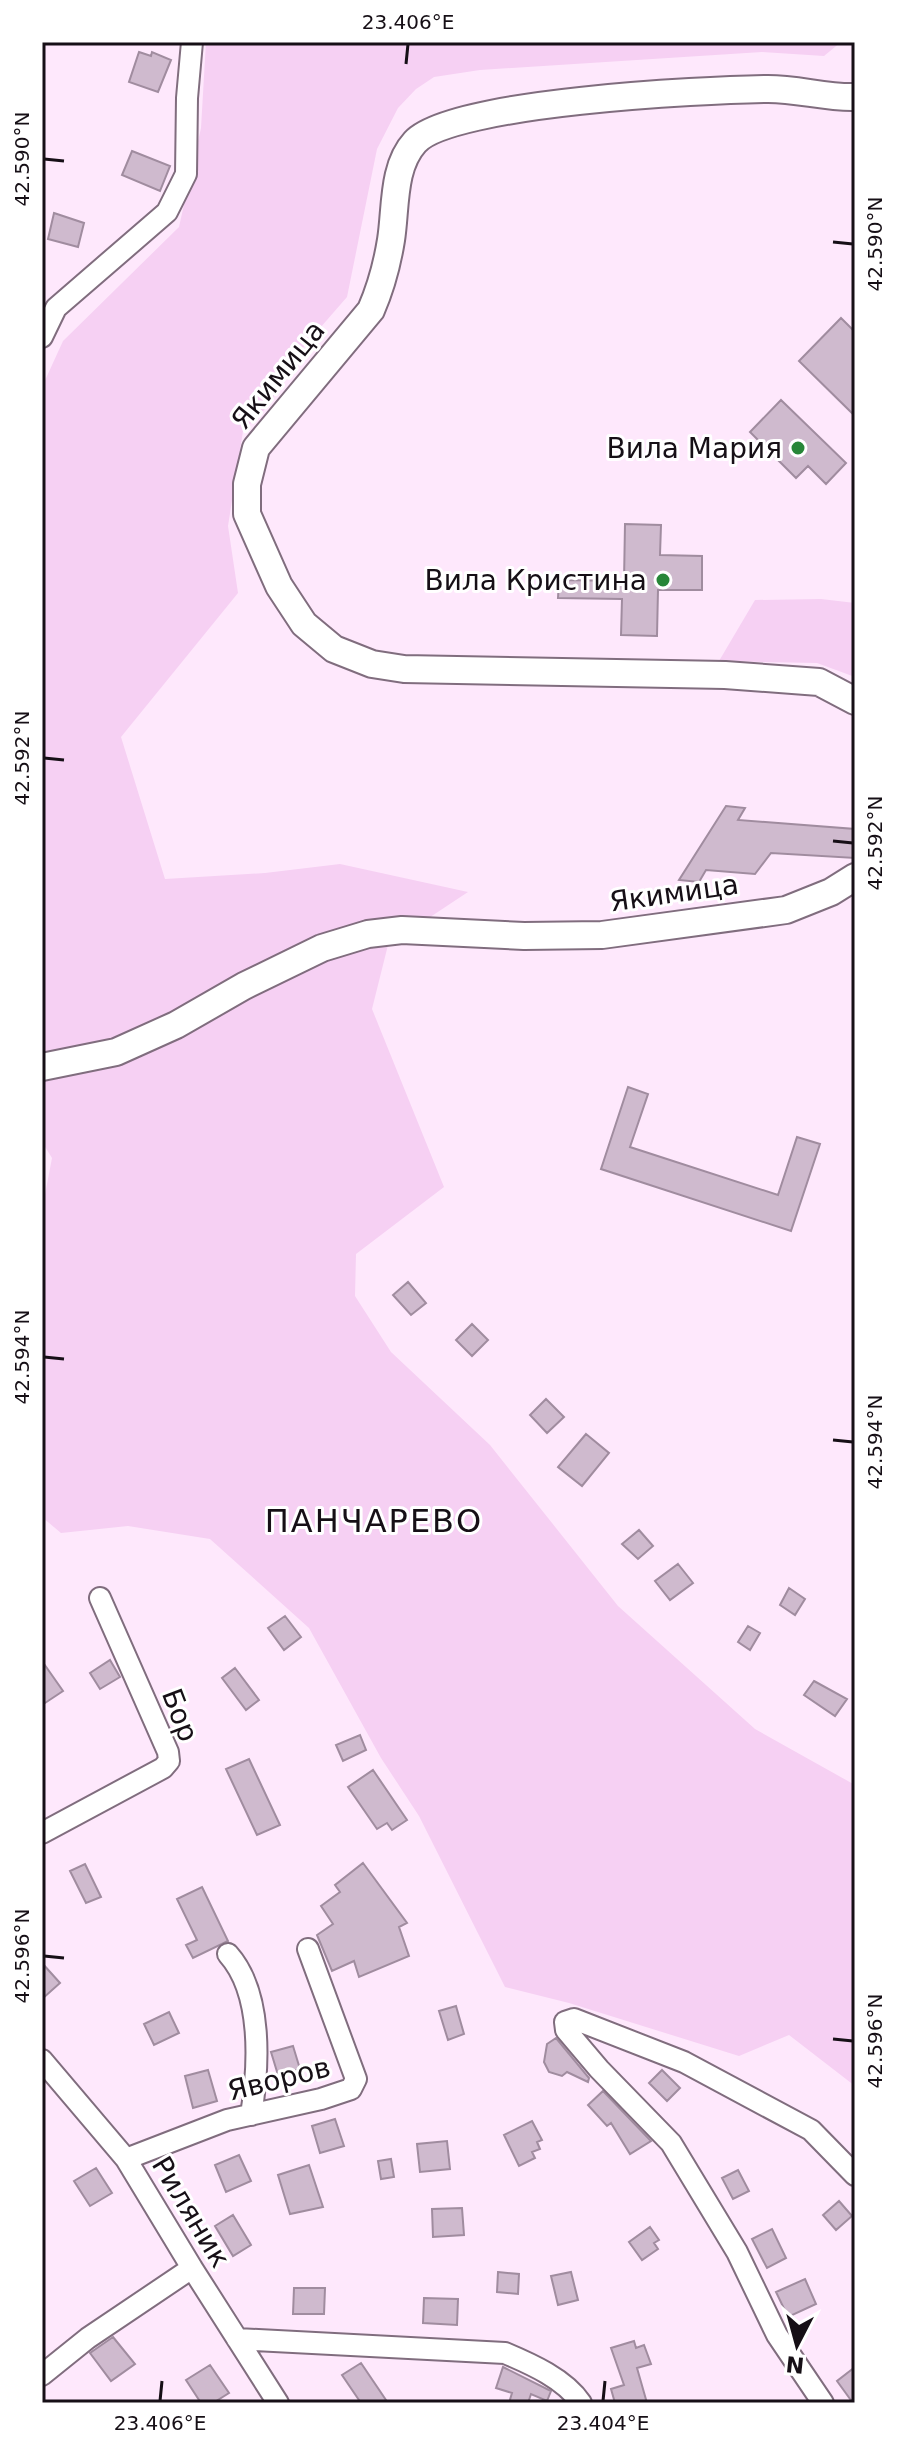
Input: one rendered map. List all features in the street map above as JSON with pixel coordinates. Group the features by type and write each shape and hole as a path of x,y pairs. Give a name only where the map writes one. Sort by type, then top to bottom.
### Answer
{"street":[{"path":"42,337 56,308 167,212 186,174 187,98 192,42"},
{"name":"Якимица","path":"855,97 837,98 768,89 628,97 487,113 442,126 415,141 400,167 383,284 371,310 256,448 247,484 247,514 279,586 304,624 334,649 372,664 434,671 725,675 819,682 855,701"},
{"name":"Якимица","path":"42,1067 116,1052 176,1025 244,986 322,948 368,934 402,930 524,936 602,935 786,910 831,892 855,877"},
{"name":"Бор","path":"42,1833 163,1768 169,1761 168,1752 100,1598"},
{"name":"Яворов","path":"126,2159 227,2120 351,2089 356,2079 308,1949"},
{"path":"228,1954 239,1966 256,2025 251,2115"},
{"path":"823,2403 777,2335 737,2252 671,2143 599,2069 566,2030 565,2022 574,2019 684,2062 811,2130 855,2175"},
{"name":"Риляник","path":"42,2060 126,2159 278,2403"},
{"path":"42,2375 88,2338 192,2268"},
{"path":"237,2339 505,2353 528,2363 573,2391 581,2403"}],"shaded area":[{"path":"206,42 841,42 824,56 762,52 480,70 434,77 416,89 398,108 377,149 347,297 300,351 269,405 243,431 228,526 238,593 121,737 165,879 265,873 340,864 468,892 388,945 372,1009 444,1187 356,1254 355,1296 391,1352 490,1445 618,1606 755,1729 855,1785 855,2086 789,2035 739,2056 569,2003 505,1987 419,1816 381,1758 309,1628 210,1539 128,1526 61,1533 42,1517 42,1210 52,1158 42,1142 42,387 63,341 179,227 201,128"},
{"path":"821,599 855,603 855,677 817,663 719,661 755,600"}],"building":[{"path":"139,52 151,56 152,52 171,60 158,92 129,82"},
{"path":"132,151 170,166 160,191 122,175"},
{"path":"54,213 84,223 78,247 48,239"},
{"path":"841,318 855,332 855,416 799,361"},
{"name":"Вила Мария","path":"781,400 846,463 826,484 808,466 796,478 750,432"},
{"name":"Вила Кристина","path":"625,524 661,525 660,555 702,556 702,590 658,590 657,636 621,635 622,599 558,598 559,580 624,581"},
{"path":"726,806 745,808 738,820 855,829 855,858 771,853 755,874 706,870 699,882 679,880"},
{"path":"628,1087 648,1094 630,1147 778,1195 797,1137 820,1144 791,1231 601,1169"},
{"path":"408,1282 426,1303 411,1315 393,1295"},
{"path":"472,1324 488,1340 472,1356 456,1340"},
{"path":"546,1399 564,1417 547,1433 530,1415"},
{"path":"586,1434 609,1453 582,1486 558,1467"},
{"path":"639,1530 653,1546 638,1559 622,1544"},
{"path":"678,1564 693,1583 670,1600 655,1581"},
{"path":"789,1588 805,1599 795,1615 780,1605"},
{"path":"285,1616 301,1637 284,1650 268,1628"},
{"path":"748,1626 760,1633 750,1650 738,1642"},
{"path":"110,1660 120,1677 100,1689 90,1673"},
{"path":"42,1661 63,1691 42,1705"},
{"path":"235,1668 259,1700 246,1710 222,1678"},
{"path":"814,1681 847,1699 835,1716 804,1695"},
{"path":"360,1735 366,1750 343,1761 336,1745"},
{"path":"249,1759 280,1825 257,1835 226,1769"},
{"path":"373,1770 407,1820 392,1830 387,1823 377,1829 348,1787"},
{"path":"363,1863 407,1923 399,1927 409,1956 359,1977 354,1961 332,1971 317,1935 333,1924 321,1906 340,1892 335,1885"},
{"path":"85,1864 101,1897 86,1903 70,1871"},
{"path":"202,1887 228,1941 193,1958 186,1945 197,1940 177,1899"},
{"path":"42,1963 60,1983 42,1999"},
{"path":"456,2006 464,2034 448,2040 439,2011"},
{"path":"169,2012 179,2033 154,2045 144,2024"},
{"path":"556,2038 589,2078 588,2082 567,2072 562,2076 549,2072 544,2062 547,2044"},
{"path":"293,2046 300,2069 278,2075 271,2052"},
{"path":"208,2070 217,2101 193,2108 185,2076"},
{"path":"662,2070 680,2088 667,2101 649,2083"},
{"path":"603,2091 651,2141 630,2154 611,2123 607,2126 588,2105"},
{"path":"335,2119 344,2146 320,2153 312,2126"},
{"path":"532,2121 542,2140 537,2142 540,2149 532,2152 535,2158 519,2166 504,2135"},
{"path":"447,2141 450,2169 420,2172 417,2144"},
{"path":"239,2155 251,2181 226,2192 215,2165"},
{"path":"391,2159 394,2177 381,2179 378,2161"},
{"path":"309,2165 323,2207 290,2214 278,2175"},
{"path":"96,2168 112,2193 90,2206 74,2181"},
{"path":"738,2170 749,2191 733,2199 722,2178"},
{"path":"839,2201 852,2216 836,2230 823,2215"},
{"path":"462,2208 464,2235 433,2237 432,2209"},
{"path":"233,2215 251,2245 233,2256 215,2226"},
{"path":"650,2227 659,2240 654,2243 658,2249 642,2260 629,2242"},
{"path":"772,2229 786,2258 767,2268 752,2239"},
{"path":"498,2272 519,2274 518,2294 497,2292"},
{"path":"571,2272 578,2300 558,2305 551,2276"},
{"path":"805,2279 816,2304 788,2317 776,2292"},
{"path":"294,2288 325,2288 324,2314 293,2314"},
{"path":"424,2298 458,2299 457,2325 423,2323"},
{"path":"113,2337 135,2364 111,2381 90,2353"},
{"path":"634,2341 636,2348 644,2345 651,2364 637,2368 647,2403 615,2403 611,2389 624,2385 611,2348"},
{"path":"361,2363 388,2403 361,2403 342,2375"},
{"path":"210,2365 229,2393 213,2403 201,2403 186,2380"},
{"path":"503,2367 551,2391 547,2401 531,2394 528,2403 509,2403 512,2393 496,2388"},
{"path":"855,2367 855,2403 853,2403 837,2381"}],"place":[{"name":"Вила Мария","path":"798,448"},
{"name":"Вила Кристина","path":"663,580"}],"district":[{"name":"ПАНЧАРЕВО","path":"374,1521"}]}
